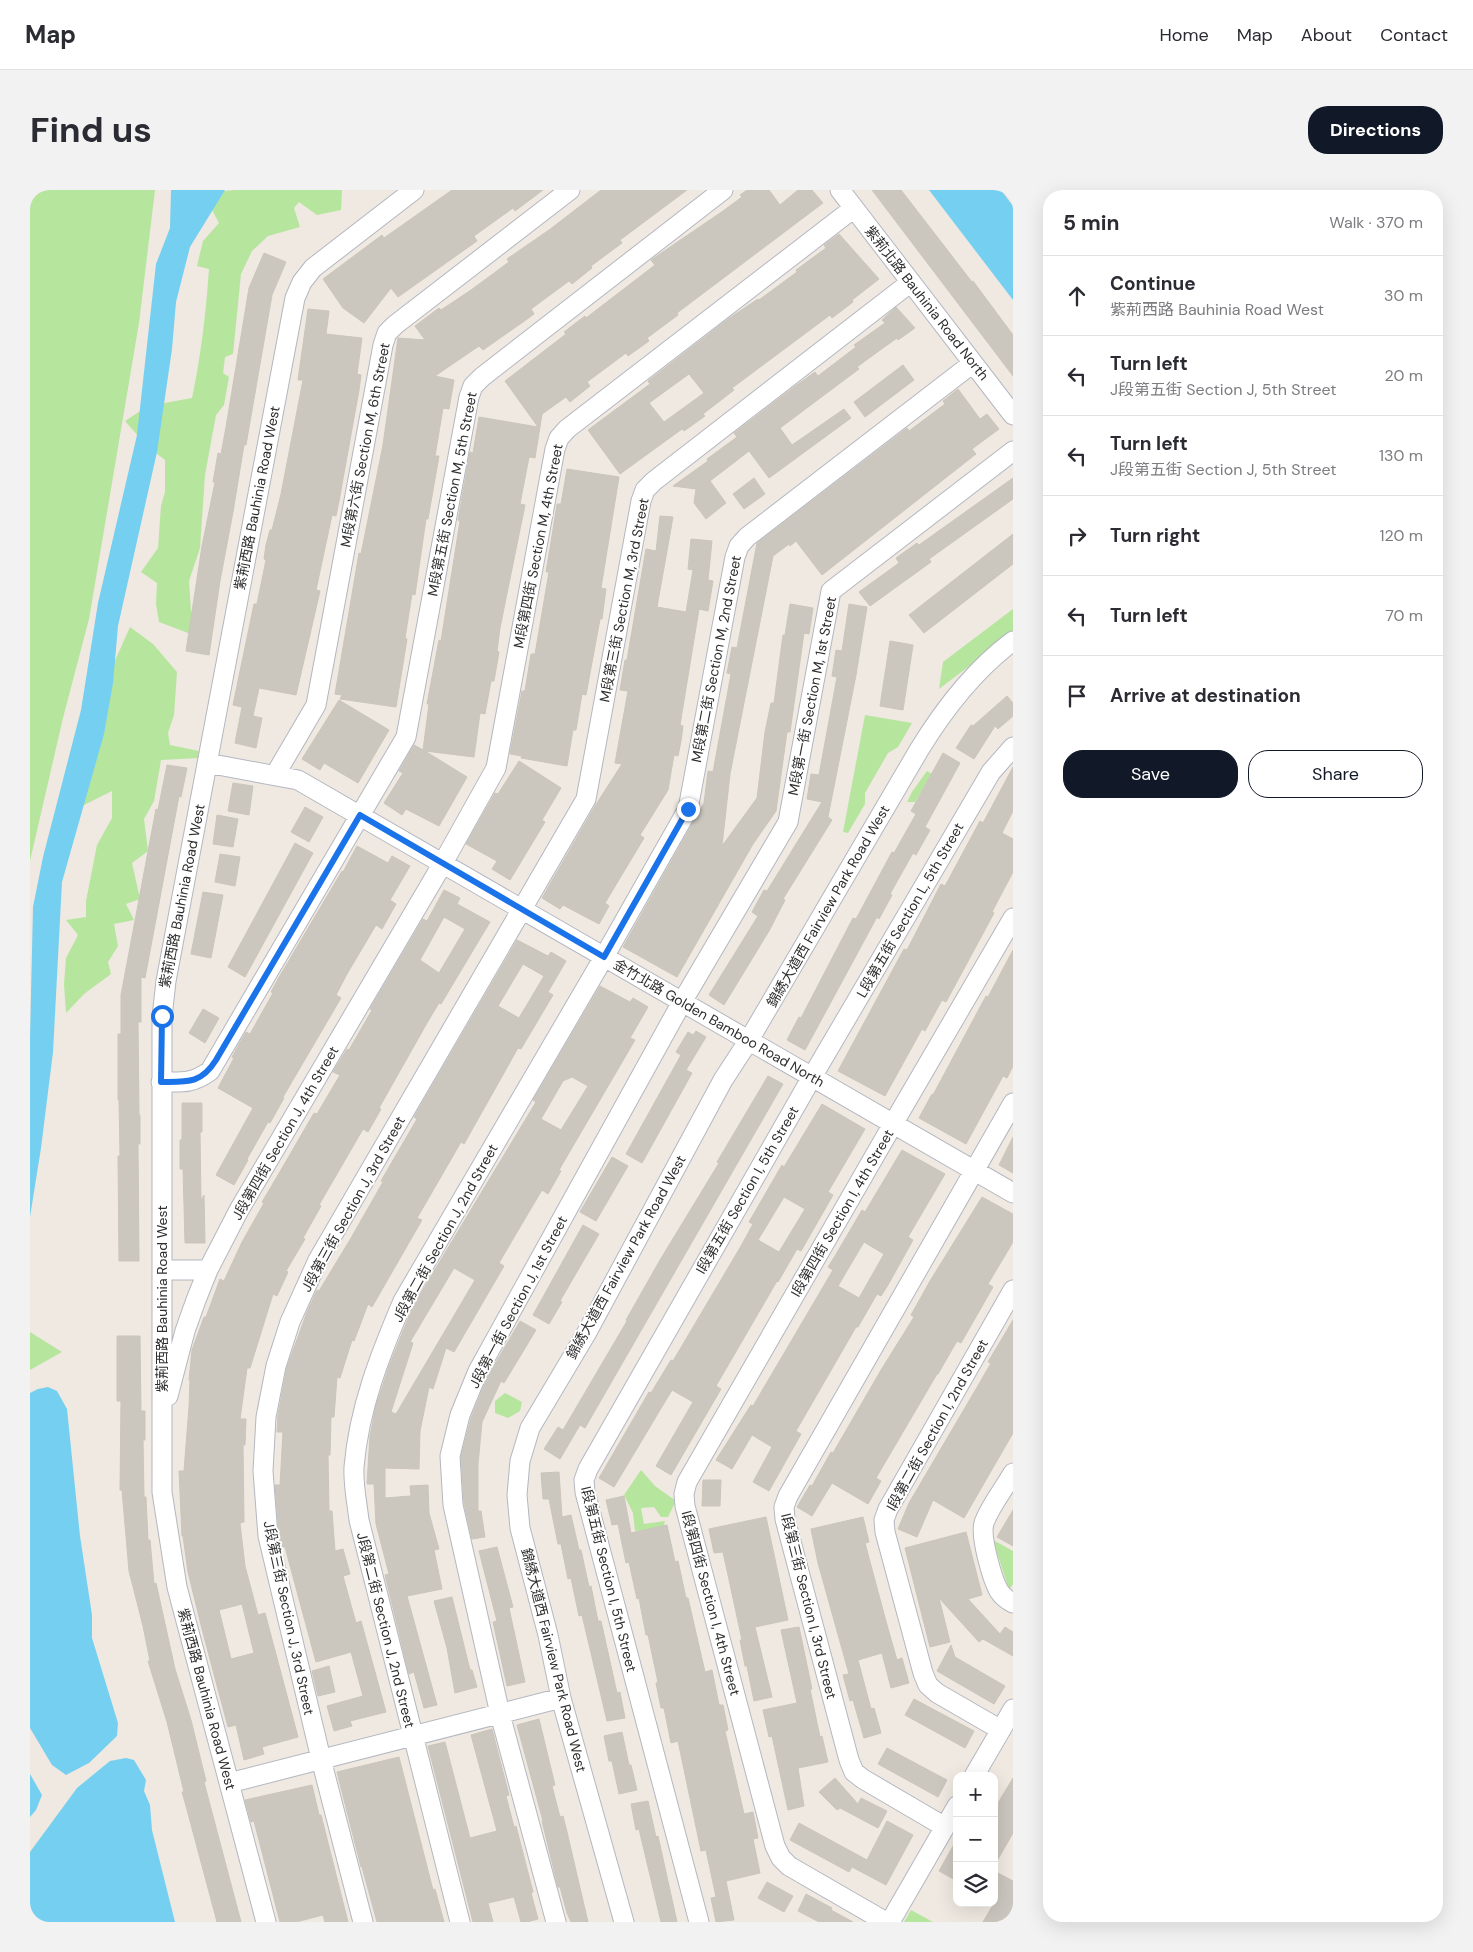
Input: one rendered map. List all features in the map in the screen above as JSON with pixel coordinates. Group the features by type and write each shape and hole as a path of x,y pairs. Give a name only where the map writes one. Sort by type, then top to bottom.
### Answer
{"street":[{"name":"紫荊西路 Bauhinia Road West","path":"266,1922 177,1587 162,1492 161,1082 163,999 295,298 302,282 314,268 414,190"},
{"name":"M段第六街 Section M, 6th Street","path":"275,775 316,706 382,354 388,334 396,325 570,190"},
{"name":"M段第五街 Section M, 5th Street","path":"161,1082 188,1082 200,1078 210,1071 406,737 467,406 473,386 482,377 723,190"},
{"name":"紫荊北路 Bauhinia Road North","path":"840,190 1013,415"},
{"name":"M段第四街 Section M, 4th Street","path":"443,864 496,768 555,449 560,438 575,423 854,208"},
{"name":"M段第三街 Section M, 3rd Street","path":"521,908 586,799 641,501 645,490 654,481 911,282"},
{"name":"M段第二街 Section M, 2nd Street","path":"604,957 688,809 733,567 739,546 747,537 973,363"},
{"name":"M段第一街 Section M, 1st Street","path":"682,1002 788,822 831,591 1013,451"},
{"name":"錦綉大道西 Fairview Park Road West","path":"624,1922 561,1698 548,1635 520,1528 517,1495 520,1461 530,1428 586,1334 722,1080 749,1040 932,729 960,691 994,656 1013,641"},
{"path":"994,656 1013,653"},
{"name":"L段第五街 Section L, 5th Street","path":"812,1077 990,772 1013,747"},
{"name":"金竹北路 Golden Bamboo Road North","path":"207,763 298,780 1013,1193"},
{"name":"J段第四街 Section J, 4th Street","path":"162,1418 186,1331 208,1270 239,1210 443,864"},
{"name":"J段第三街 Section J, 3rd Street","path":"363,1922 321,1760 268,1536 263,1471 266,1417 276,1366 290,1322 318,1260 521,908"},
{"name":"I段第四街 Section I, 4th Street","path":"886,1922 789,1866 781,1858 775,1846 685,1506 684,1494 687,1482 1013,918"},
{"name":"J段第二街 Section J, 2nd Street","path":"460,1922 359,1520 354,1469 362,1414 380,1355 403,1301 604,957"},
{"name":"J段第一街 Section J, 1st Street","path":"556,1922 500,1714 452,1505 450,1456 460,1414 478,1371 682,1002"},
{"name":"I段第五街 Section I, 5th Street","path":"699,1922 585,1492 584,1480 592,1460 812,1077"},
{"name":"I段第三街 Section I, 3rd Street","path":"945,1827 863,1780 854,1772 849,1760 790,1538 784,1507 788,1496 1013,1103"},
{"path":"162,1270 208,1270"},
{"name":"I段第二街 Section I, 2nd Street","path":"1001,1730 937,1693 928,1685 923,1673 885,1532 884,1520 888,1509 1013,1290"},
{"path":"1013,1473 987,1517 983,1528 984,1540 997,1588 1005,1598 1013,1603"},
{"path":"229,1783 561,1698"},
{"path":"976,1772 1013,1709"},
{"path":"890,1922 953,1813"}],"green space":[{"path":"30,190 155,190 139,323 89,619 63,718 30,861"},
{"path":"235,190 342,190 341,210 317,215 299,202 294,208 300,227 268,236 252,251 241,274 233,354 225,357 223,373 229,377 224,405 216,415 205,475 200,548 189,581 191,612 210,626 196,636 159,622 156,604 157,583 141,572 158,548 161,506 165,492 165,460 146,445 125,421 148,406 192,398 203,334 209,269 197,266 203,241 219,223 203,193"},
{"path":"1013,609 1013,633 939,689 943,662"},
{"path":"130,627 153,644 177,672 174,715 168,733 170,745 199,751 199,758 161,760 154,801 144,819 148,851 132,863 140,899 126,904 134,920 114,924 118,946 108,962 111,974 84,994 66,1013 64,984 66,958 78,935 66,920 86,917 86,901 97,845 112,818 112,791 76,809 106,681"},
{"path":"865,715 912,723 898,747 888,753 865,793 865,804 848,833 843,832"},
{"path":"927,771 932,774 915,802 907,802 912,792"},
{"path":"30,1332 62,1352 30,1370"},
{"path":"505,1393 522,1402 520,1411 508,1418 495,1413 495,1401"},
{"path":"641,1470 655,1486 676,1501 668,1517 661,1517 654,1507 641,1508 644,1524 665,1521 663,1529 635,1531 633,1513 624,1495"},
{"path":"993,1540 1013,1551 1013,1584 1009,1590"},
{"path":"911,1910 933,1922 904,1922"}],"water":[{"path":"171,190 225,190 190,247 176,302 172,349 157,452 118,626 113,683 104,734 62,882 53,1052 30,1217 30,1039 33,907 43,857 81,710 98,603 137,435 156,264 170,228"},
{"path":"929,190 1001,190 1013,206 1013,300"},
{"path":"48,1387 57,1391 67,1409 80,1536 92,1615 92,1638 118,1723 117,1736 89,1763 66,1775 52,1765 30,1728 30,1393"},
{"path":"126,1758 134,1760 146,1780 144,1791 150,1805 152,1830 175,1922 30,1922 30,1852 77,1788 110,1761"},
{"path":"30,1774 42,1795 36,1810 30,1817"}],"building":[{"path":"452,190 543,190 515,211 513,208 474,236 477,241 398,297 391,288 364,323 343,308 323,279 382,235 384,238"},
{"path":"601,190 687,190 620,240 622,243 591,266 592,268 572,284 569,281 531,309 534,314 483,350 479,346 435,376 454,380 449,409 443,408 435,456 439,456 428,519 426,519 415,595 412,594 396,707 340,699 342,695 335,694 359,553 361,554 383,445 398,338 425,340 415,326 439,308 441,310 471,290 509,262 507,259"},
{"path":"747,190 769,190 780,205 798,190 812,190 823,203 677,313 678,315 647,338 649,341 628,356 626,353 587,382 590,386 570,402 566,397 542,414 535,458 529,457 520,504 525,505 500,628 497,651 499,652 494,681 491,681 485,714 480,713 474,757 425,751 467,777 439,826 406,809 402,815 384,803 403,773 399,771 414,745 423,750 429,704 427,704 439,640 441,641 460,521 458,520 470,452 473,453 479,417 538,427 505,381 566,334 564,332 585,316 586,318 655,265 651,260 723,211 742,197 740,195"},
{"path":"872,190 901,190 973,281 1013,335 1013,376"},
{"path":"839,234 879,279 832,318 830,315 732,388 734,390 703,414 705,416 684,431 682,429 620,474 588,430 650,384 648,381 728,319 759,300 797,272 796,270 826,248 824,245","holes":["689,374 704,393 664,422 649,403"]},
{"path":"264,253 286,262 272,295 220,581 209,655 186,651 202,546 215,482 213,482 218,453 221,454 249,288"},
{"path":"896,307 915,328 898,340 897,338 857,367 859,369 780,428 792,445 844,409 851,418 769,478 749,451 710,481 726,503 706,519 694,503 696,489 673,486 708,461 707,459 737,437 734,433 794,387 815,372 818,376 856,347 854,345 885,323 882,320"},
{"path":"308,309 329,311 326,334 362,338 357,374 361,375 336,516 332,515 316,590 320,591 296,695 259,688 253,716 262,718 256,748 235,743 242,707 233,705 254,604 257,604 266,560 264,559 266,545 270,530 272,530 281,494 303,380 298,380"},
{"path":"903,365 914,380 865,417 854,402"},
{"path":"958,389 980,419 987,414 999,429 972,449 976,454 822,575 796,541 773,556 730,774 722,846 757,798 765,732 771,703 774,703 783,635 785,635 790,604 813,608 809,634 804,633 790,732 787,732 776,811 753,844 677,977 623,947 704,803 708,771 713,772 731,674 727,673 732,647 737,648 757,543 907,428 909,431 945,404 943,401"},
{"path":"567,469 619,477 601,588 606,589 602,619 600,619 586,695 582,694 576,730 573,730 567,766 521,758 522,756 510,754 522,691 525,691 531,654 535,654 549,572 546,572 557,504 561,504"},
{"path":"754,478 765,494 744,509 733,494"},
{"path":"1013,478 1013,499 929,559 931,562 870,606 859,592 899,563 896,558 917,543 919,545"},
{"path":"660,516 673,517 657,607 686,612 693,570 688,569 691,539 712,541 708,580 713,581 708,611 699,609 680,725 683,726 681,741 678,756 674,755 668,790 640,835 644,838 605,903 609,906 599,924 563,905 560,909 542,898 595,806 622,764 615,763 628,691 620,690 646,549 656,551"},
{"path":"1013,534 1013,564 924,633 909,615"},
{"path":"849,604 867,607 856,675 828,817 832,820 783,899 785,900 769,931 724,1005 709,995 758,916 752,912 764,890 767,891 822,802 807,799 811,774 819,775 837,677 832,676 836,650 842,651"},
{"path":"890,641 913,645 903,710 880,706"},
{"path":"1007,696 1013,703 1013,716 998,729 995,726 974,759 956,748 971,725 973,726"},
{"path":"339,700 389,730 358,783 324,763 320,770 302,759"},
{"path":"943,753 960,763 925,827 930,830 916,855 913,853 890,894 892,895 879,919 877,917 805,1050 787,1040 799,1017 801,1018 853,918 856,919 892,852 894,853 916,814 911,811"},
{"path":"519,761 561,788 542,820 545,822 510,880 492,869 497,861 466,844 495,793 498,794"},
{"path":"167,765 187,768 181,797 179,796 145,978 141,977 141,1022 138,1022 140,1115 140,1144 138,1144 139,1261 119,1261 118,1034 121,1034 121,995 156,809 158,810"},
{"path":"1013,767 1013,811 1002,833 1013,839 1013,872 992,912 994,913 946,1002 942,1000 925,1031 922,1029 885,1096 838,1071 904,949 907,950 941,884 945,886 980,821 983,823"},
{"path":"233,783 253,786 249,815 228,811"},
{"path":"305,807 323,817 309,842 291,832"},
{"path":"217,815 238,819 233,847 213,844"},
{"path":"295,843 313,853 245,977 228,967"},
{"path":"357,846 388,863 392,856 410,866 390,900 396,904 382,929 376,925 347,974 336,995 341,998 283,1097 270,1123 268,1122 234,1185 216,1175 253,1108 218,1088 234,1058 232,1057 239,1044 246,1032 250,1034 273,993 271,992 278,979"},
{"path":"220,854 240,857 235,886 215,882"},
{"path":"444,890 460,898 457,904 490,922 441,1004 439,1003 427,1023 379,1108 381,1109 368,1132 363,1129 319,1205 321,1206 303,1238 305,1239 286,1271 288,1272 277,1296 273,1294 250,1368 247,1368 240,1419 246,1419 245,1445 243,1445 244,1522 240,1523 245,1566 258,1615 265,1613 298,1737 262,1747 264,1754 244,1760 236,1725 228,1727 188,1572 182,1536 179,1471 184,1471 192,1350 220,1279 224,1281 242,1242 264,1203 262,1202 314,1113 317,1114 340,1075 333,1072 347,1049 349,1050 372,1010 370,1009 423,919 427,921","holes":["444,917 465,929 439,973 420,960","242,1604 254,1653 231,1659 219,1610"]},
{"path":"203,892 223,895 211,958 191,954"},
{"path":"517,940 548,956 551,952 566,961 548,992 553,995 521,1049 518,1048 464,1144 461,1142 417,1218 422,1220 372,1307 368,1304 354,1341 352,1340 340,1378 337,1377 334,1417 331,1417 330,1455 328,1455 329,1511 332,1511 335,1551 343,1549 350,1574 343,1576 356,1623 361,1621 386,1712 350,1721 352,1726 334,1731 327,1706 363,1696 351,1652 316,1662 285,1547 282,1547 279,1534 275,1485 280,1485 283,1432 277,1432 278,1415 287,1367 317,1290 319,1291 383,1182 381,1181 417,1119 414,1117","holes":["523,964 544,976 519,1018 498,1006"]},
{"path":"1013,950 1013,1066 1007,1078 1003,1076 966,1144 919,1118"},
{"path":"600,986 630,1002 633,998 648,1007 630,1038 635,1040 559,1170 561,1171 548,1194 542,1190 499,1263 504,1266 454,1352 446,1348 433,1389 429,1387 420,1431 419,1469 385,1468 385,1498 411,1496 410,1486 428,1485 429,1513 439,1549 434,1550 442,1589 407,1596 437,1705 424,1708 414,1672 409,1674 385,1575 389,1574 376,1524 374,1484 367,1484 370,1436 376,1406 389,1366 413,1306 536,1102 533,1100","holes":["572,1077 588,1086 561,1130 541,1119 563,1081","454,1268 475,1280 396,1414 391,1412 413,1343 410,1342"]},
{"path":"203,1009 219,1018 205,1043 189,1033"},
{"path":"696,1031 706,1037 686,1070 692,1073 642,1163 626,1154 681,1055 676,1052 688,1032 693,1035"},
{"path":"768,1076 783,1084 585,1428 580,1425 560,1459 544,1449 558,1427 563,1430"},
{"path":"182,1103 202,1103 202,1132 200,1132 201,1201 204,1195 205,1243 185,1243 183,1169 180,1169"},
{"path":"822,1104 865,1129 828,1192 833,1195 801,1251 797,1249 777,1281 716,1386 721,1389 671,1475 656,1466 693,1402 672,1390 614,1487 599,1478 649,1392 651,1393 671,1360 673,1361 741,1246 753,1224 749,1222 782,1165 784,1167","holes":["784,1197 805,1209 779,1252 758,1240"]},
{"path":"1013,1137 1013,1173 999,1165"},
{"path":"902,1150 945,1174 908,1237 913,1240 888,1285 881,1296 877,1294 858,1327 856,1327 796,1431 801,1434 769,1491 753,1482 772,1447 752,1435 732,1469 716,1460 751,1405 753,1406 833,1270 828,1267 862,1210 865,1212","holes":["864,1242 884,1254 859,1298 838,1286"]},
{"path":"612,1157 628,1166 596,1221 580,1212"},
{"path":"982,1197 1013,1214 1013,1242 988,1284 993,1287 961,1343 957,1341 876,1478 881,1481 868,1504 832,1483 812,1516 797,1507 810,1485 812,1486 831,1452 833,1453 914,1317 911,1315 930,1281"},
{"path":"583,1225 599,1234 560,1301 562,1302 549,1324 533,1315"},
{"path":"1013,1320 1013,1433 964,1518 933,1500 917,1537 898,1529 909,1503 991,1363 988,1362"},
{"path":"520,1321 536,1330 504,1383 501,1381 482,1422 478,1464 478,1511 481,1511 485,1537 472,1539 464,1503 461,1457 471,1418 488,1376"},
{"path":"117,1336 140,1336 141,1411 145,1411 145,1440 143,1440 144,1497 146,1497 148,1540 150,1540 154,1584 156,1583 175,1669 191,1720 206,1781 204,1782 241,1922 217,1922 182,1792 184,1792 167,1722 148,1661 150,1661 143,1626 129,1571 122,1490 120,1490 121,1401 117,1401"},
{"path":"559,1472 562,1517 571,1515 589,1587 591,1586 598,1621 601,1621 617,1693 620,1692 625,1718 607,1721 582,1615 579,1616 571,1578 568,1579 561,1544 558,1544 549,1499 543,1499 541,1473"},
{"path":"703,1480 721,1480 720,1506 702,1506"},
{"path":"624,1496 631,1533 667,1525 675,1562 678,1561 686,1598 688,1598 705,1672 712,1670 719,1705 723,1705 728,1730 725,1731 744,1814 753,1812 758,1838 753,1839 760,1873 726,1881 734,1920 716,1922 711,1898 716,1897 706,1850 701,1851 678,1741 671,1743 664,1708 661,1708 656,1683 658,1682 639,1598 637,1599 629,1562 626,1563 618,1524 612,1525 606,1500"},
{"path":"1013,1510 1013,1546 997,1537"},
{"path":"766,1517 788,1620 755,1627 772,1697 754,1701 747,1666 745,1666 740,1640 742,1640 723,1552 714,1553 709,1529"},
{"path":"863,1517 869,1542 865,1543 887,1625 897,1660 902,1658 909,1683 891,1688 882,1653 858,1660 871,1709 874,1708 881,1733 864,1738 853,1700 850,1701 843,1675 849,1674 818,1563 811,1529"},
{"path":"966,1532 982,1595 968,1599 1000,1634 1005,1627 1013,1632 1013,1656 983,1639 979,1642 939,1598 950,1642 930,1647 905,1548"},
{"path":"497,1547 513,1607 509,1608 525,1682 507,1686 493,1622 497,1621 479,1551"},
{"path":"452,1597 470,1670 472,1670 477,1687 455,1693 447,1648 434,1601"},
{"path":"799,1627 820,1737 822,1736 828,1762 798,1768 804,1806 788,1810 772,1736 769,1737 763,1710 797,1703 781,1630"},
{"path":"951,1645 955,1657 1005,1686 994,1704 937,1671"},
{"path":"329,1666 335,1692 318,1696 312,1671"},
{"path":"914,1699 974,1731 965,1748 905,1715"},
{"path":"539,1719 555,1785 552,1786 560,1817 563,1816 588,1922 571,1922 567,1913 560,1887 558,1887 543,1821 517,1725"},
{"path":"492,1729 509,1795 506,1796 514,1827 516,1826 538,1919 527,1922 521,1922 514,1897 488,1903 493,1922 473,1922 428,1746 445,1742 470,1838 497,1831 471,1735"},
{"path":"622,1732 637,1790 619,1794 604,1736"},
{"path":"887,1748 947,1780 938,1797 878,1764"},
{"path":"399,1757 433,1890 435,1889 444,1922 377,1922 361,1867 337,1772"},
{"path":"835,1778 858,1804 861,1798 887,1811 878,1828 840,1808 837,1810 819,1792"},
{"path":"1013,1778 1013,1833 998,1859 998,1817 998,1803"},
{"path":"312,1785 348,1922 325,1922 323,1915 296,1922 280,1922 254,1821 251,1822 245,1800"},
{"path":"648,1801 656,1837 658,1836 677,1922 661,1922 639,1829 636,1830 631,1804"},
{"path":"887,1821 913,1835 886,1885 852,1867 849,1872 790,1840 799,1823 867,1860"},
{"path":"953,1846 953,1879 939,1871"},
{"path":"998,1873 1013,1881 1013,1922 983,1922 992,1907 998,1907"},
{"path":"767,1882 793,1896 784,1912 758,1898"},
{"path":"806,1894 853,1922 819,1922 798,1911"}],"route":[{"path":"162,1016 161,1082 188,1082 200,1078 210,1071 360,815 604,957 688,809"}]}
